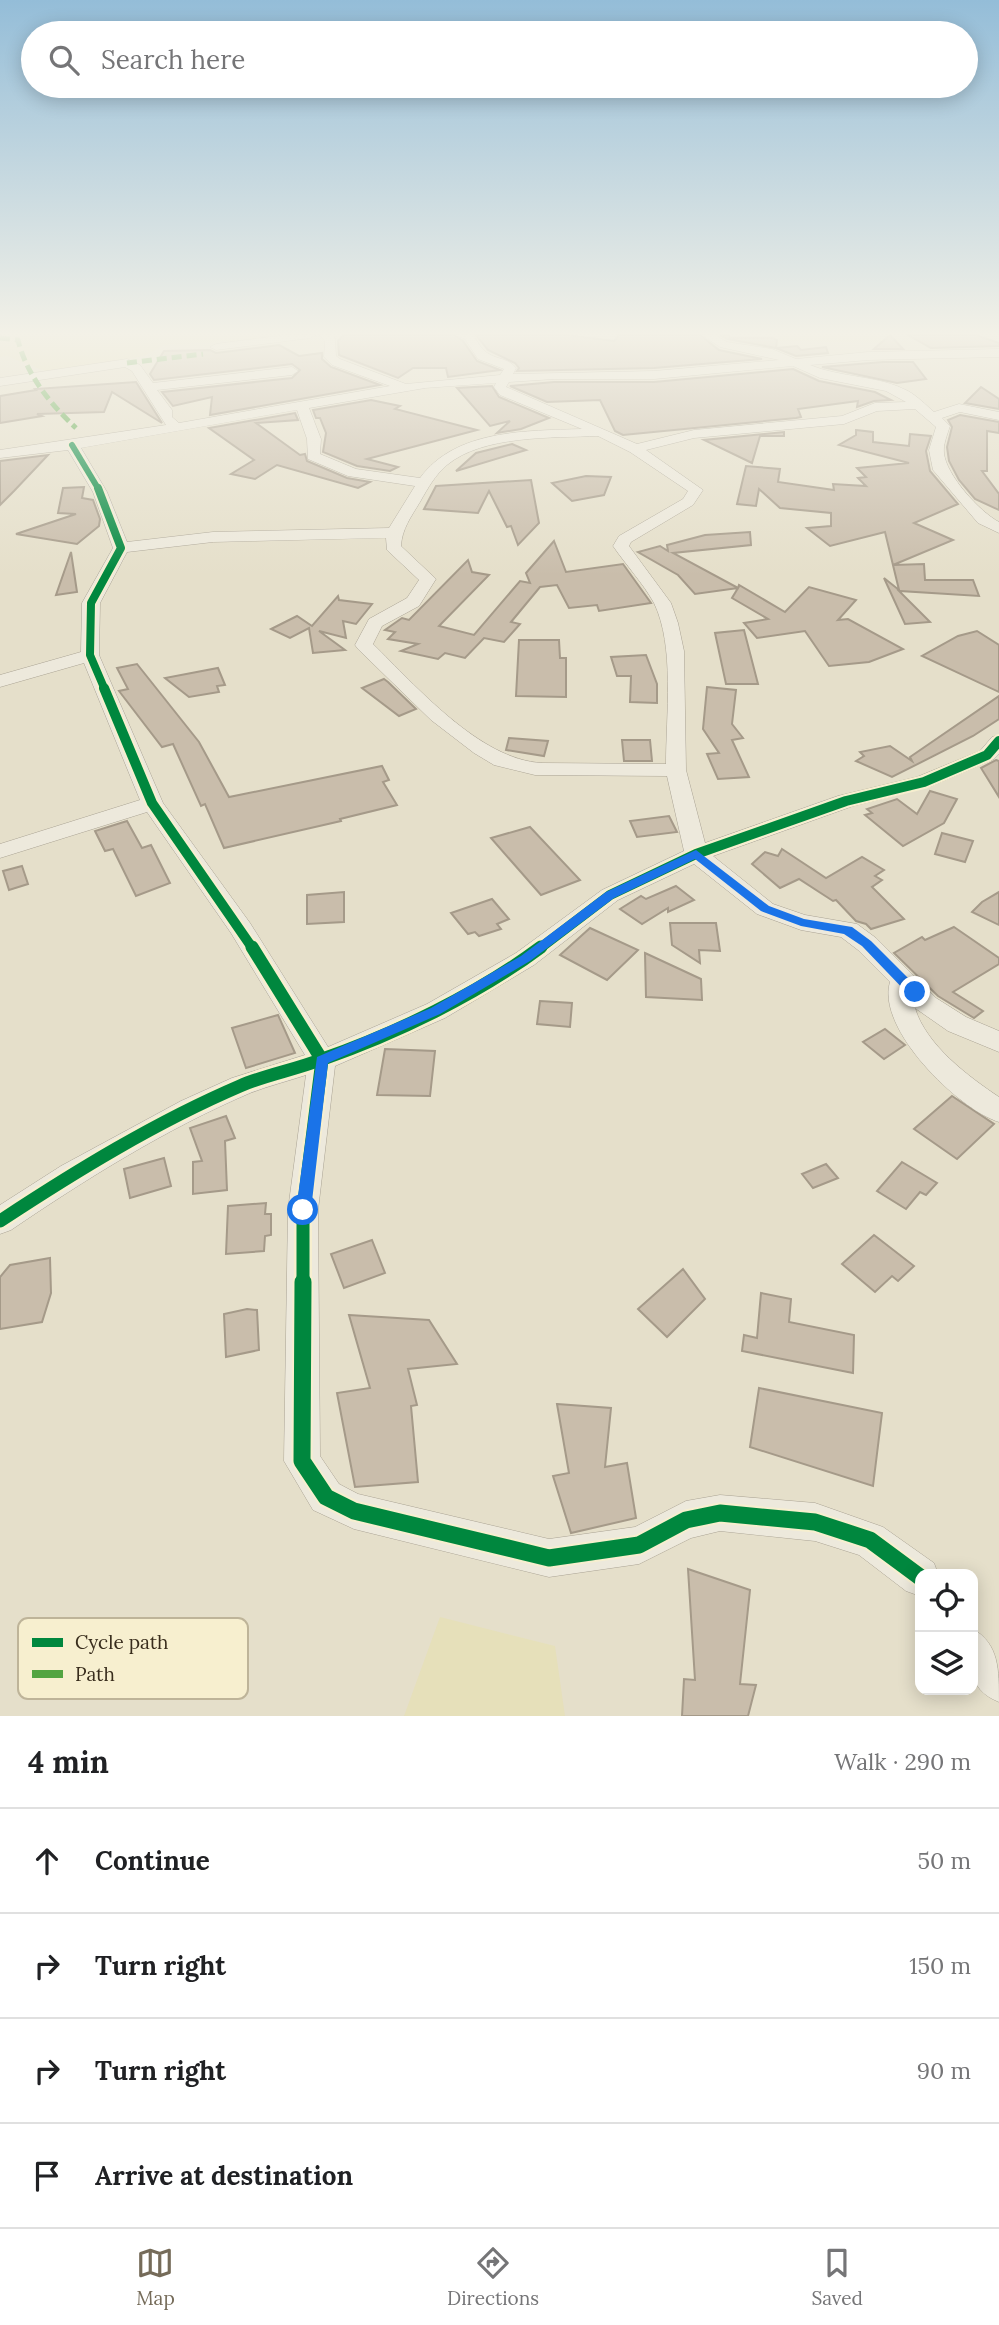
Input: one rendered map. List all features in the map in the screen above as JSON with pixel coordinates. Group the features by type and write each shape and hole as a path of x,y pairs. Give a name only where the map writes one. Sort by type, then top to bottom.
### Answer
{"street":[{"path":"166,415 174,425"},
{"path":"0,454 72,445 234,415"},
{"path":"305,415 314,439 313,457 326,465 384,478 426,483"},
{"path":"562,415 635,449 696,490 688,502 625,539 621,545 662,603 669,623 675,651 676,770 696,854 765,909 801,922 848,930 867,943 927,1004 957,1024 999,1042"},
{"path":"635,449 694,434 835,421 852,415"},
{"path":"929,415 943,426 936,450 940,470 983,520 999,528"},
{"path":"932,417 938,415"},
{"path":"598,432 531,436 485,443 451,454 439,464 394,533 393,547 428,579 413,602 375,623 364,645 408,689 482,750 500,761 542,769 676,770"},
{"path":"72,445 100,492 121,548 91,603 90,656 152,803 241,929 322,1060 303,1210 302,1461 326,1497 354,1511 549,1558 639,1545 686,1520 720,1513 815,1522 870,1540 915,1573"},
{"path":"121,548 213,537 394,533"},
{"path":"0,681 90,656"},
{"path":"0,1221 71,1174 191,1109 242,1085 322,1060 436,1011 525,958 610,895 696,854 846,801 924,782 987,755 999,741"},
{"path":"0,851 152,803"},
{"path":"902,981 900,998 910,1025 940,1066 999,1111"},
{"path":"978,1655 999,1682"}],"shaded area":[{"path":"440,1617 555,1646 565,1716 404,1716"}],"building":[{"path":"0,415 42,416 0,423"},
{"path":"149,415 157,415 162,423"},
{"path":"296,415 298,420 256,423 300,455 305,454 307,461 347,478 370,482 358,488 277,465 255,479 231,474 254,460 209,428"},
{"path":"315,415 419,415 477,430 367,459 398,467 390,471 357,466 323,452 326,433 320,418"},
{"path":"481,415 542,415 549,418 521,429 497,433 510,421 490,426"},
{"path":"607,415 801,417 623,435 615,431"},
{"path":"960,415 999,422 999,433 987,431 987,471 982,471 999,494 999,510 975,499 959,480 949,461 947,447 952,427 948,420"},
{"path":"856,430 873,432 873,442 909,446 910,434 931,436 926,451 930,471 958,504 914,523 953,540 893,565 924,564 925,580 973,580 979,596 899,591 930,622 905,624 884,578 899,590 885,532 830,546 807,528 831,526 831,513 780,508 759,489 756,506 737,504 746,466 780,469 778,482 834,490 833,484 866,486 858,478 866,477 857,468 909,463 839,445 856,435"},
{"path":"784,432 784,436 760,436 752,463 704,440"},
{"path":"512,444 526,450 456,471 476,453"},
{"path":"48,455 14,491 0,505 0,461"},
{"path":"586,476 611,477 604,495 572,501 552,483"},
{"path":"531,480 539,523 518,545 511,526 507,527 489,491 478,513 424,509 436,486"},
{"path":"84,487 82,498 93,500 100,519 99,526 77,544 16,534 76,514 58,513 63,488"},
{"path":"750,532 751,545 673,553 738,588 695,594 678,575 638,552 660,546 668,551 667,545 705,535"},
{"path":"554,541 566,572 623,564 651,603 599,611 597,605 569,608 557,585 540,587 511,622 520,624 504,642 484,638 465,658 445,653 438,659 401,651 418,644 388,639 395,632 385,630 402,618 409,620 468,560 472,572 489,575 439,626 474,635 520,581 530,583 526,573"},
{"path":"71,552 77,592 56,595"},
{"path":"739,585 785,612 809,587 856,600 838,620 848,619 903,649 869,662 829,666 805,631 757,638 744,623 768,619 732,598"},
{"path":"338,596 339,600 372,604 356,624 343,621 346,638 319,631 345,650 313,653 309,628 290,638 271,629 297,616 312,626"},
{"path":"744,630 758,684 726,684 715,633"},
{"path":"977,631 999,645 999,692 922,656 958,636"},
{"path":"519,640 559,640 560,658 566,658 566,697 516,696"},
{"path":"646,655 657,684 657,703 630,702 631,676 617,676 611,657"},
{"path":"137,664 199,742 229,797 382,766 389,780 383,782 397,805 224,848 205,804 201,806 173,744 162,747 119,691 128,689 117,668"},
{"path":"218,668 225,685 217,686 219,692 189,697 165,678"},
{"path":"384,679 416,709 399,716 362,688"},
{"path":"707,687 736,690 732,724 743,738 732,740 749,777 718,779 707,754 719,753 703,729"},
{"path":"999,696 999,719 973,736 892,777 856,761 864,756 860,752 890,746 912,761 910,757"},
{"path":"509,738 548,741 544,756 506,750"},
{"path":"622,740 650,740 652,761 624,761"},
{"path":"999,761 999,797 981,768"},
{"path":"930,791 957,799 944,823 903,846 865,815 872,813 867,809 897,799 917,814"},
{"path":"669,816 677,832 637,837 630,821"},
{"path":"127,821 142,848 151,845 170,883 136,896 113,849 105,851 95,831"},
{"path":"530,827 580,880 541,895 491,838"},
{"path":"942,833 973,841 965,862 935,854"},
{"path":"782,849 826,878 862,857 884,870 875,876 882,880 872,887 904,919 871,929 856,921 836,900 833,901 799,879 780,888 752,864 765,852 778,856"},
{"path":"22,866 28,884 9,890 3,871"},
{"path":"676,886 694,900 668,912 668,908 642,924 620,909 641,896 646,899"},
{"path":"344,892 344,922 307,924 307,895"},
{"path":"999,892 999,925 972,912 982,902"},
{"path":"492,899 509,919 497,924 501,929 479,936 475,932 468,934 451,913"},
{"path":"670,923 716,923 720,951 699,950 700,963 672,945"},
{"path":"954,927 999,958 999,964 953,992 983,1011 974,1018 938,996 894,953 922,937 925,940"},
{"path":"590,928 638,950 607,980 560,955"},
{"path":"645,953 701,979 702,1000 646,997"},
{"path":"540,1001 572,1003 570,1027 537,1024"},
{"path":"278,1015 295,1053 246,1068 232,1028"},
{"path":"885,1029 905,1045 884,1059 863,1042"},
{"path":"385,1049 435,1051 430,1096 377,1095"},
{"path":"952,1096 994,1124 957,1159 914,1129"},
{"path":"226,1116 235,1138 225,1141 227,1190 193,1194 193,1162 202,1161 190,1128"},
{"path":"164,1158 171,1186 130,1198 124,1169"},
{"path":"902,1162 937,1183 926,1195 920,1192 906,1209 877,1191"},
{"path":"826,1164 838,1178 813,1188 802,1174"},
{"path":"266,1203 265,1214 271,1214 271,1235 265,1236 264,1251 226,1254 228,1206"},
{"path":"874,1235 914,1266 898,1281 892,1276 875,1292 842,1264"},
{"path":"372,1240 385,1273 344,1288 331,1254"},
{"path":"50,1258 51,1293 42,1322 0,1329 0,1277 10,1265"},
{"path":"683,1269 705,1299 667,1337 638,1309"},
{"path":"761,1293 791,1299 789,1322 854,1335 853,1373 742,1351 744,1335 757,1338"},
{"path":"247,1309 257,1310 259,1350 226,1357 224,1314"},
{"path":"349,1315 429,1320 457,1364 408,1369 417,1405 411,1406 418,1482 355,1487 337,1393 370,1388"},
{"path":"759,1388 882,1413 873,1486 750,1447"},
{"path":"557,1404 611,1408 605,1467 627,1463 636,1518 571,1533 553,1476 569,1473"},
{"path":"688,1569 750,1590 740,1684 756,1685 748,1716 682,1716 684,1679 695,1680"}],"marked path":[{"path":"62,415 76,428"}],"cycle path":[{"path":"72,445 100,492 121,548 91,603 90,655 152,803 241,929 322,1060 303,1210 302,1461 326,1497 354,1511 549,1558 639,1545 686,1520 720,1513 815,1522 870,1540 915,1573"},
{"path":"0,1221 71,1174 191,1109 242,1085 322,1060 436,1011 525,959 610,895 696,854 846,801 924,782 987,755 999,741"}],"route":[{"path":"303,1210 322,1060 436,1011 525,958 610,895 696,854 765,909 801,922 848,930 867,943 915,992"}]}
